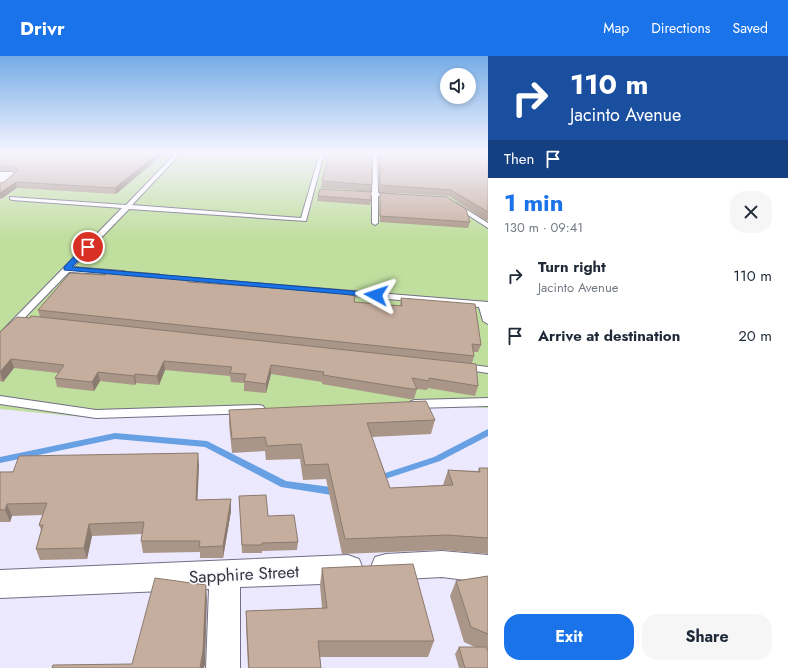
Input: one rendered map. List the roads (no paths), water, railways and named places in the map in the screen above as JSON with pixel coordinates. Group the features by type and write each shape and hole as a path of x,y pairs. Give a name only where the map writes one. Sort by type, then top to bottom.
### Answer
{"street":[{"name":"Sapphire Street","path":"0,584 442,564 488,569"},
{"path":"223,668 225,575"}],"lane":[{"path":"0,338 150,182"},
{"path":"12,198 304,220 314,182"},
{"path":"374,182 375,223"},
{"path":"312,191 320,191"},
{"path":"351,193 404,196"},
{"path":"447,199 488,226"},
{"path":"66,269 128,274"},
{"path":"151,276 485,305 488,321"},
{"path":"18,319 33,321"},
{"path":"457,366 488,370"},
{"path":"0,400 96,414 272,408"},
{"path":"400,404 488,402"}],"waterway":[{"path":"376,479 437,459 488,432"},
{"path":"0,460 115,436 207,444 284,484 338,492"}]}
